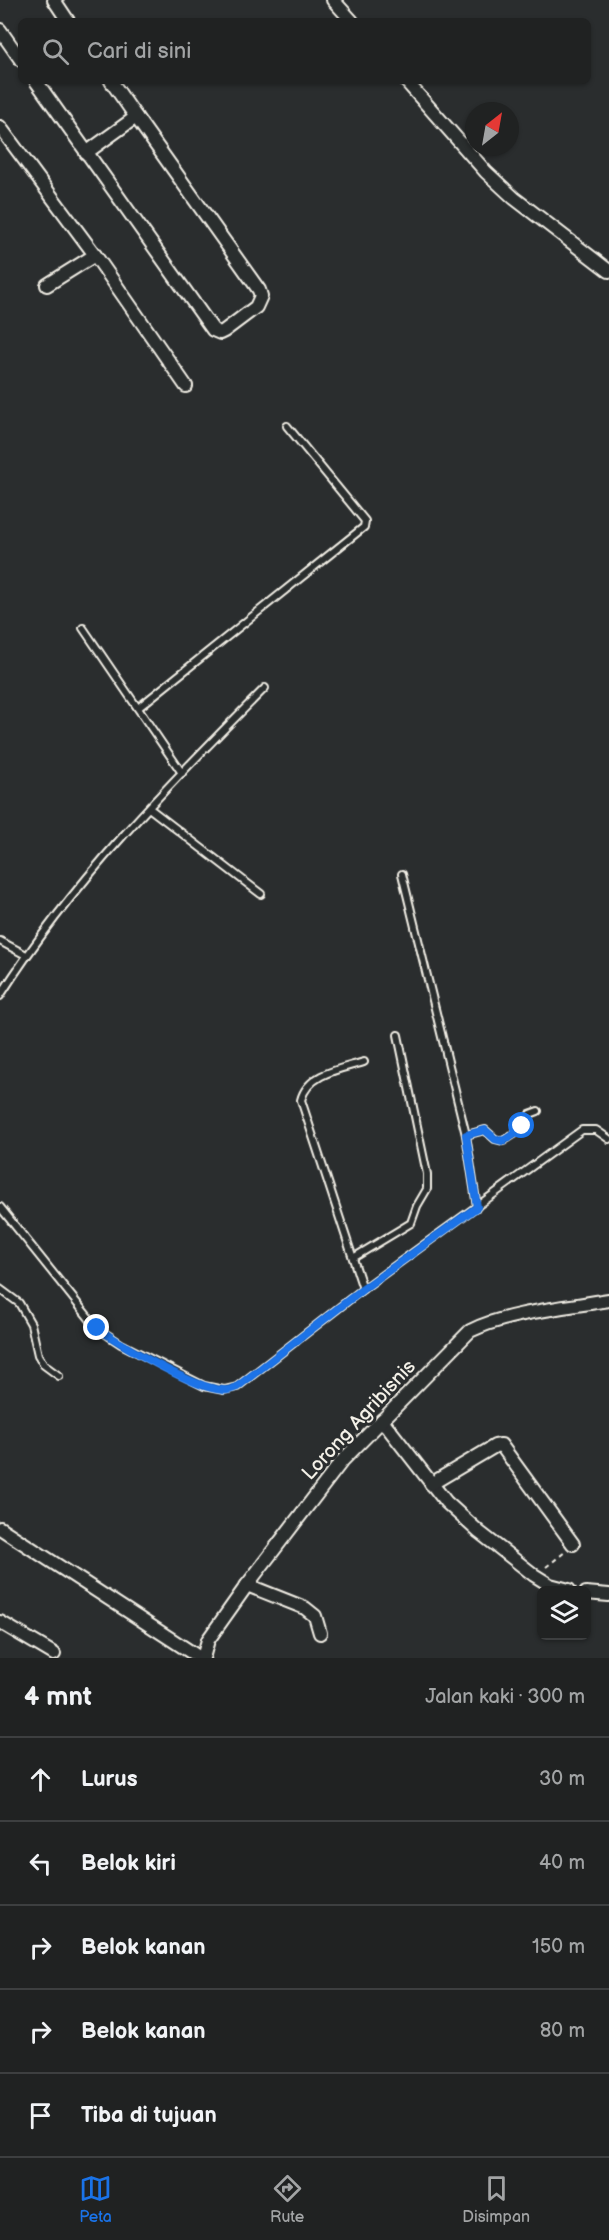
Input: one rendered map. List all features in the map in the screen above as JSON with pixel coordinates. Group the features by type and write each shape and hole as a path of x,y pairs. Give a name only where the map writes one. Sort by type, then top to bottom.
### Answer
{"street":[{"path":"54,0 66,18"},
{"path":"333,0 349,18"},
{"path":"0,30 18,56"},
{"path":"38,84 213,330 220,333 260,302 259,290 113,84"},
{"path":"409,84 500,185 536,216 609,271"},
{"path":"86,153 136,117"},
{"path":"0,127 95,255 186,386"},
{"path":"48,285 95,255"},
{"name":"Lorong Agribisnis","path":"201,1658 208,1640 247,1585 342,1461 470,1331 502,1320 609,1300"},
{"path":"382,1420 446,1502 479,1532 534,1575 554,1586"},
{"path":"431,1484 495,1446 501,1446 573,1544"},
{"path":"0,1528 201,1658"},
{"path":"247,1585 305,1608 315,1616 320,1633"},
{"path":"591,1593 609,1595"},
{"path":"0,1622 54,1654"}],"lane":[{"path":"138,708 364,527 365,520 287,426"},
{"path":"83,627 182,773"},
{"path":"0,996 26,955 69,897 149,808 265,688"},
{"path":"149,808 261,894"},
{"path":"402,874 466,1135 477,1207"},
{"path":"0,941 26,955"},
{"path":"353,1258 411,1223 417,1206 427,1189 427,1174 398,1035"},
{"path":"363,1289 301,1100 305,1090 320,1075 364,1062"},
{"path":"466,1135 485,1130 495,1139 503,1141 519,1131 530,1114 538,1111"},
{"path":"0,1207 97,1328 121,1344 204,1386 230,1390 237,1387 363,1289 582,1130 589,1128 596,1130 609,1139"},
{"path":"0,1289 19,1303 31,1324 38,1355 44,1365 59,1376"}],"path":[{"path":"534,1575 571,1548 573,1544"}],"route":[{"path":"97,1328 121,1344 204,1386 224,1390 237,1387 363,1289 477,1207 466,1135 485,1130 490,1132 495,1139 503,1141 518,1132 522,1126"}]}
